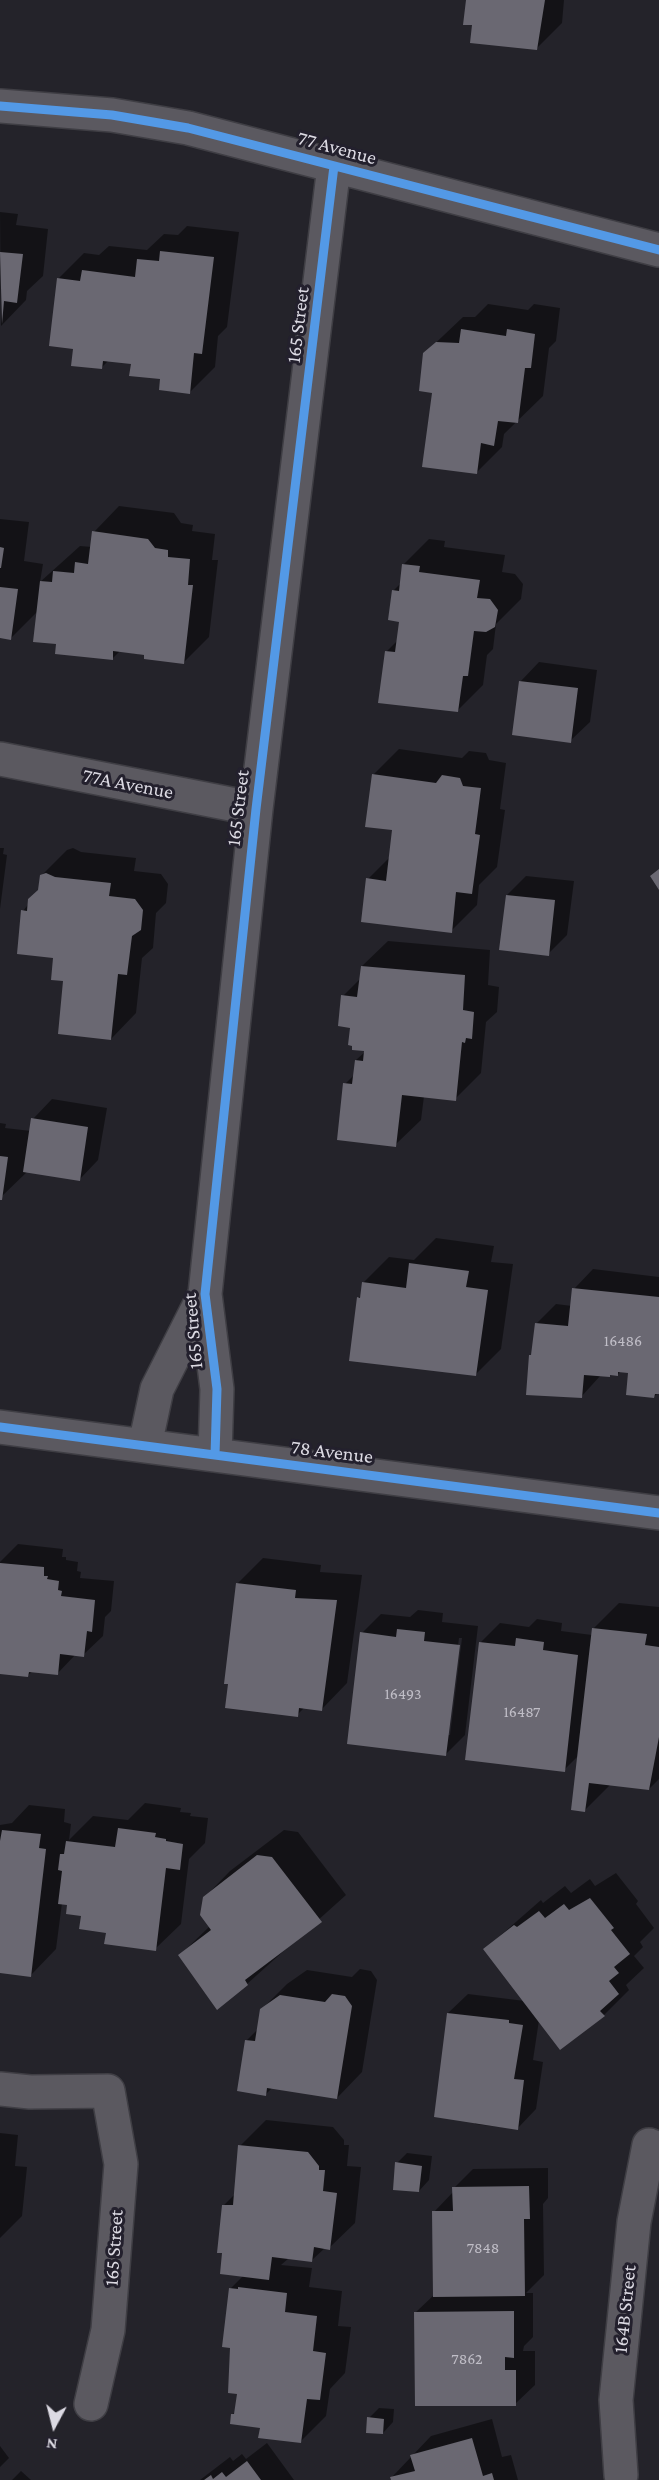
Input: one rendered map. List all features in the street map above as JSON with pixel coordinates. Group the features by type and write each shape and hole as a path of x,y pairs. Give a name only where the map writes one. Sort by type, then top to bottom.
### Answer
{"street":[{"name":"77 Avenue","path":"0,106 111,115 188,128 659,250"},
{"name":"165 Street","path":"215,1455 217,1389 205,1294 256,809 334,166"},
{"name":"77A Avenue","path":"0,759 256,809"},
{"name":"165 Street","path":"145,1445 157,1389 205,1294"},
{"name":"78 Avenue","path":"0,1427 659,1513"},
{"name":"165 Street","path":"0,2089 30,2092 108,2091 121,2164 108,2330 91,2404"},
{"name":"164B Street","path":"621,2475 616,2400 634,2222 654,2147"}],"building":[{"path":"466,0 545,0 537,50 470,43 472,25 463,25"},
{"path":"160,251 214,257 202,354 194,353 190,394 159,390 160,379 129,376 131,364 103,361 102,369 71,366 73,349 49,346 57,278 80,281 82,270 135,277 137,259 159,261"},
{"path":"0,252 23,254 17,303 4,301 2,324"},
{"path":"461,329 506,336 507,329 535,334 531,368 525,368 518,423 498,421 494,446 481,443 477,474 422,467 432,393 419,391 423,353 436,342 459,343"},
{"path":"92,531 148,539 155,548 168,550 168,557 190,559 188,585 193,585 184,664 144,659 144,655 113,651 113,660 55,654 56,644 33,642 40,581 52,582 53,571 74,573 75,562 88,564"},
{"path":"0,547 4,548 1,568 0,568"},
{"path":"402,564 420,566 419,572 480,580 477,598 490,599 498,610 495,627 486,632 474,631 468,676 463,676 458,712 378,703 385,651 395,652 399,622 388,620 392,590 399,591"},
{"path":"0,587 18,589 11,640 0,638"},
{"path":"519,681 578,688 571,743 512,735"},
{"path":"372,774 436,783 442,775 460,778 463,786 481,788 475,834 480,835 472,894 456,892 452,933 361,922 366,878 386,881 392,830 365,827"},
{"path":"659,869 659,890 650,876"},
{"path":"46,873 55,877 111,883 109,896 135,899 143,910 141,930 132,936 127,975 118,974 111,1040 58,1034 63,981 51,980 53,958 17,954 21,910 27,911 28,899 38,890 40,875"},
{"path":"506,895 555,900 549,956 499,950"},
{"path":"361,966 465,975 463,1010 474,1012 472,1039 466,1038 465,1043 462,1042 456,1101 402,1095 396,1147 337,1140 343,1083 352,1084 355,1060 363,1061 364,1051 352,1050 352,1046 348,1045 350,1028 338,1026 341,995 357,997"},
{"path":"31,1118 88,1127 80,1181 23,1172"},
{"path":"0,1156 8,1157 2,1200 0,1200"},
{"path":"409,1263 469,1271 466,1287 488,1290 476,1376 349,1361 357,1297 360,1298 362,1282 406,1288"},
{"path":"572,1288 659,1297 659,1394 655,1394 654,1398 626,1395 628,1373 618,1372 618,1376 610,1375 610,1377 584,1375 582,1398 526,1395 529,1355 531,1355 535,1323 568,1326"},
{"path":"0,1563 44,1567 44,1576 48,1576 47,1579 59,1581 58,1590 62,1591 61,1596 95,1600 92,1632 87,1631 84,1657 60,1654 58,1675 29,1672 28,1677 0,1674"},
{"path":"236,1583 296,1590 295,1598 337,1600 322,1711 299,1708 298,1717 225,1708 228,1684 224,1684"},
{"path":"592,1628 647,1634 645,1645 659,1647 659,1737 649,1790 589,1783 585,1812 571,1810"},
{"path":"397,1629 425,1632 424,1641 460,1645 446,1756 347,1744 360,1632 396,1637"},
{"path":"516,1638 544,1642 543,1650 578,1655 565,1772 465,1760 479,1642 515,1646"},
{"path":"118,1828 156,1833 155,1837 183,1844 180,1870 166,1868 156,1951 104,1944 106,1933 79,1929 81,1916 66,1914 67,1905 58,1904 62,1871 58,1870 60,1854 64,1854 66,1841 115,1847"},
{"path":"2,1830 41,1834 39,1848 46,1849 31,1977 0,1973 0,1841"},
{"path":"257,1855 272,1857 322,1922 245,1980 248,1985 217,2010 178,1955 211,1930 200,1915 203,1897"},
{"path":"590,1898 614,1928 611,1930 630,1954 614,1967 619,1973 609,1981 619,1994 600,2011 605,2016 560,2050 483,1949 514,1925 517,1927 539,1911 545,1918 564,1904 569,1910"},
{"path":"332,1994 345,1996 352,2006 337,2099 267,2088 266,2096 237,2091 245,2040 255,2041 260,2009 280,1995 325,2002"},
{"path":"447,2013 509,2020 509,2023 523,2025 514,2079 524,2080 518,2130 434,2117"},
{"path":"238,2145 308,2152 319,2166 319,2170 325,2170 323,2191 337,2193 330,2250 314,2247 312,2262 272,2257 269,2280 220,2274 222,2253 217,2253 222,2205 233,2205"},
{"path":"395,2162 422,2166 419,2192 393,2190"},
{"path":"529,2186 530,2219 524,2219 525,2296 433,2297 432,2211 453,2211 452,2187"},
{"path":"238,2287 287,2293 285,2312 317,2316 313,2351 326,2353 320,2400 307,2399 301,2443 258,2438 260,2428 230,2424 237,2394 228,2393 230,2348 222,2347 229,2288 238,2289"},
{"path":"514,2311 514,2358 505,2357 505,2370 516,2370 516,2406 415,2406 414,2312"},
{"path":"367,2417 384,2419 383,2434 366,2433"},
{"path":"472,2438 483,2476 492,2473 494,2480 391,2480 390,2477 415,2471 410,2455"},
{"path":"247,2461 261,2480 204,2480 211,2475 213,2479 222,2472 226,2477"}],"cycle path":[{"path":"0,106 112,115 188,128 659,250"},
{"path":"215,1455 217,1389 205,1294 256,809 334,166"},
{"path":"0,1427 659,1513"}]}
